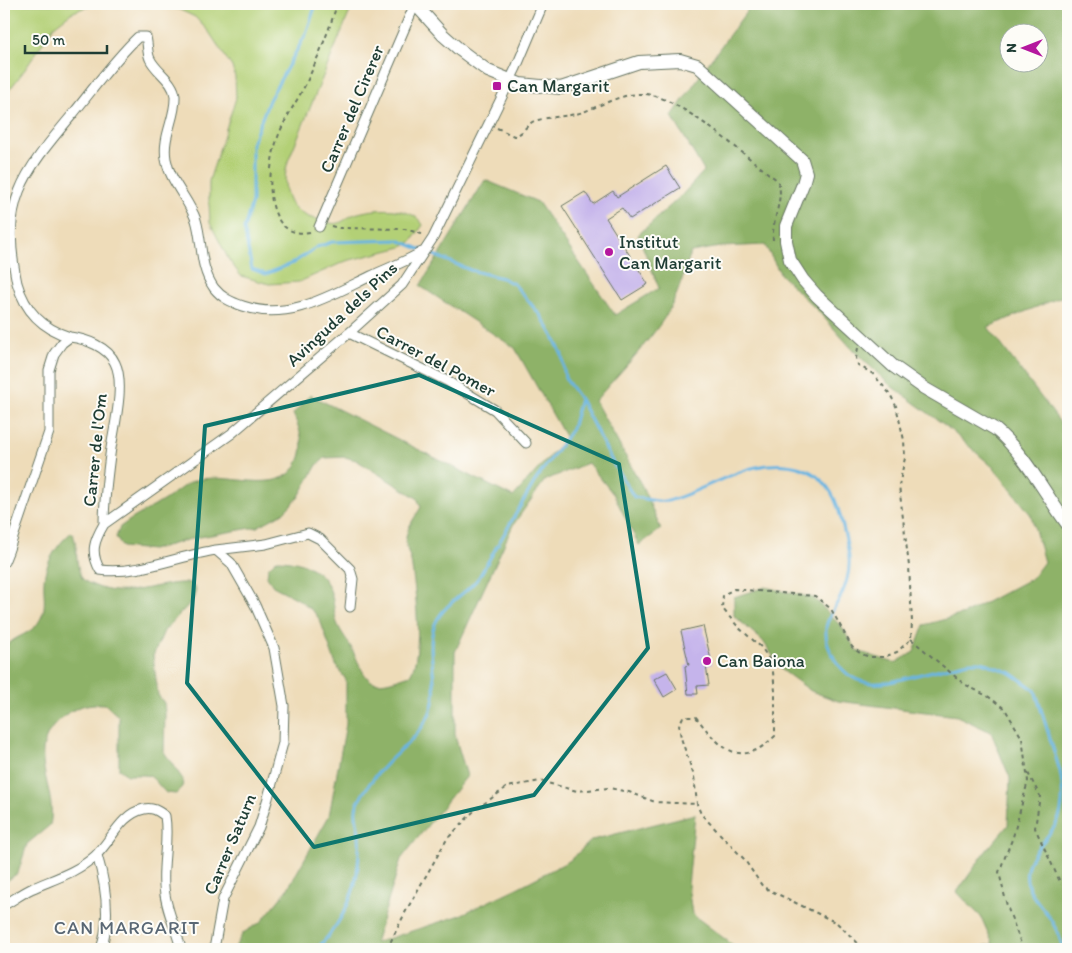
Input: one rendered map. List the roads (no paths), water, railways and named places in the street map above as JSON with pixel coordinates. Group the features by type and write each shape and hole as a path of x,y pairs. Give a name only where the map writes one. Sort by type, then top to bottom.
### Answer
{"street":[{"path":"415,4 443,35 488,71 508,81 531,86 561,88 639,62 680,60 698,65 802,160 806,173 786,226 787,251 793,266 803,280 864,340 924,388 995,429 1005,437 1022,456 1068,525"},
{"name":"Carrer del Cirerer","path":"320,227 415,4"},
{"name":"Avinguda dels Pins","path":"104,524 231,434 402,285 433,238 543,4"},
{"name":"Carrer de l'Om","path":"104,524 108,472 118,402 115,363 104,350 92,342 70,337 47,328 27,306 18,288 11,262 8,216 19,182 39,153 100,78 138,37 146,37 148,57 156,70 171,84 175,94 173,113 166,137 167,164 195,218 205,272 215,289 226,300 258,311 296,309 403,264 427,249"},
{"name":"Carrer del Pomer","path":"349,333 463,390 495,410 526,443"},
{"path":"4,562 49,432 49,370 54,354 62,343 70,337"},
{"path":"104,524 94,540 94,559 100,570 133,570 167,560 216,550 266,544 308,533 320,539 350,569 354,579 350,607"},
{"path":"4,530 8,552"},
{"name":"Carrer Saturn","path":"214,949 222,899 259,827 274,779 282,743 284,706 274,648 255,605 231,563 216,550"},
{"path":"4,905 30,890 63,877 98,855 128,818 144,809 156,809 165,816 168,833 164,886 181,949"},
{"path":"98,855 104,880 106,904 106,928 102,949"}],"waterway":[{"path":"316,4 306,34 269,100 252,144 252,202 244,229 252,269 266,274 293,263 317,247 332,242 398,240 470,270 502,278 514,284 541,316 552,334 562,355 565,378 580,399 614,465 634,497 668,501 684,496 733,474 766,465 801,468 822,480 838,507 848,547 848,576 840,598 826,625 827,642 836,661 845,672 865,682 876,683 898,680 969,662 982,662 1011,673 1035,690 1060,771 1062,798 1061,812 1056,824 1028,864 1027,881 1032,895 1055,927 1063,949"},
{"path":"317,949 345,911 355,883 359,852 359,832 356,820 357,805 379,772 420,730 432,706 434,682 431,647 435,624 444,610 479,577 535,481 572,429 580,399"}],"place":[{"name":"Can Margarit","path":"497,86"},
{"name":"Institut Can Margarit","path":"609,252"},
{"name":"Can Baiona","path":"707,661"}],"district":[{"name":"CAN MARGARIT","path":"127,927"}]}
